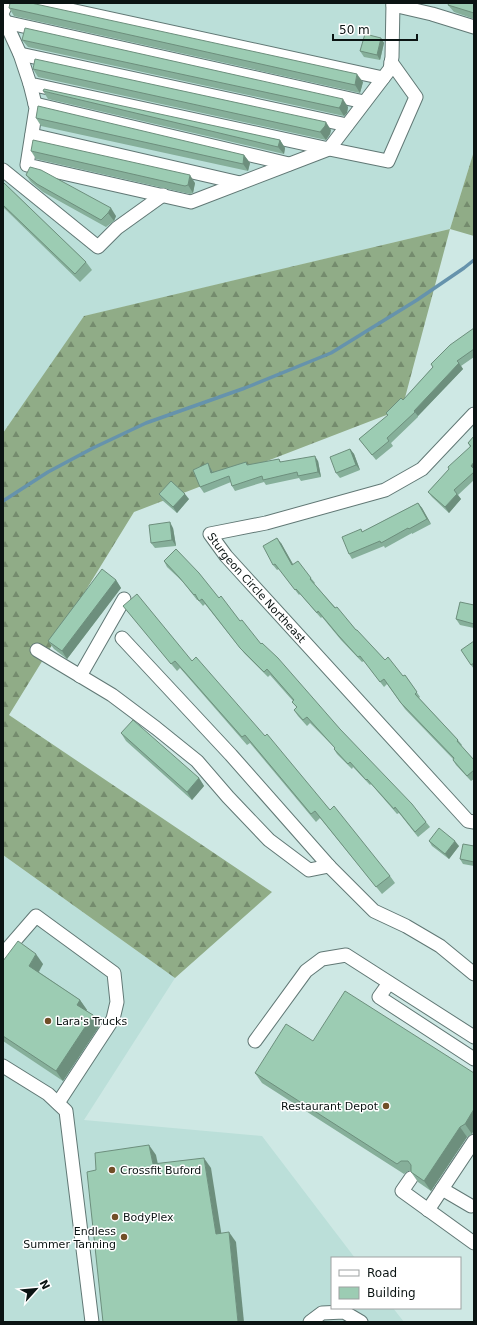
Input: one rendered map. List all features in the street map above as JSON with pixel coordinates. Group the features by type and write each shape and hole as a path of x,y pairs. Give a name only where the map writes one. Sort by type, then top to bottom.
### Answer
{"street":[{"path":"7,3 4,17 20,54 36,108 27,165 14,179"},
{"path":"38,3 383,78"},
{"path":"27,165 192,202 328,149 390,69 392,57 393,4 474,27"},
{"path":"4,17 364,102"},
{"path":"20,54 347,125"},
{"path":"30,84 388,161 416,97 391,62"},
{"path":"35,104 289,164"},
{"path":"32,135 240,183"},
{"path":"3,170 98,247 117,228 163,195"},
{"name":"Sturgeon Circle Northeast","path":"474,414 422,469 385,490 266,523 210,534 226,556 468,822 474,822"},
{"path":"80,676 124,599"},
{"path":"122,638 231,755 329,866 374,911 406,926 440,946 474,974"},
{"path":"36,650 112,695 197,761 228,797 269,840 309,870 329,866"},
{"path":"3,954 36,916 114,973 117,1002 113,1019 58,1103"},
{"path":"255,1041 306,971 322,959 346,955 474,1037"},
{"path":"389,983 379,997 474,1059"},
{"path":"3,1066 48,1094 66,1111 92,1322"},
{"path":"428,1210 474,1141"},
{"path":"411,1178 402,1191 474,1243"},
{"path":"442,1189 473,1205"},
{"path":"310,1322 322,1313 344,1312 361,1322"}],"shaded area":[{"path":"3,3 474,3 474,151 450,229 85,316 3,433"},
{"path":"3,855 175,978 84,1120 262,1136 354,1257 331,1257 331,1309 394,1309 404,1322 3,1322"}],"green space":[{"path":"474,151 474,236 450,229"},
{"path":"450,229 402,409 134,512 9,715 272,892 175,978 3,855 3,433 84,316"}],"building":[{"path":"10,3 31,3 357,74 355,85 9,8"},
{"path":"449,3 474,3 474,13 448,5"},
{"path":"25,28 343,99 339,108 22,40"},
{"path":"365,34 381,38 377,55 360,51"},
{"path":"35,59 326,122 325,126 320,132 33,69"},
{"path":"44,89 280,140 278,147 43,91"},
{"path":"38,106 244,155 243,164 36,118"},
{"path":"33,140 190,175 188,185 185,186 31,151"},
{"path":"30,167 41,170 111,208 101,220 37,184 26,175"},
{"path":"3,182 86,262 75,274 3,205"},
{"path":"474,328 474,349 457,361 459,363 414,411 415,412 387,438 389,441 372,455 359,439 388,415 386,413 401,398 403,400 433,367 431,364 450,345"},
{"path":"474,436 474,462 471,466 474,469 474,472 454,490 457,494 445,507 428,492 449,469 448,467 471,446 468,443"},
{"path":"350,449 356,465 336,473 330,457"},
{"path":"315,456 318,472 298,476 297,472 263,480 262,476 232,486 229,476 200,487 193,470 208,463 211,473 246,462 247,465 279,459 280,462"},
{"path":"171,481 185,494 173,507 159,494"},
{"path":"418,503 427,519 381,543 380,541 349,554 342,537 361,529 362,532"},
{"path":"170,522 172,540 151,543 149,525"},
{"path":"277,538 292,565 298,561 311,578 310,579 335,608 337,607 356,630 385,660 388,657 403,676 405,675 417,692 415,694 458,740 457,741 474,760 474,770 467,776 453,760 454,758 401,703 384,679 380,682 360,656 358,657 318,611 317,613 296,589 295,590 275,564 273,565 263,546"},
{"path":"176,549 199,573 219,598 221,596 240,621 242,620 261,644 262,643 278,658 340,729 412,804 426,822 415,832 395,807 394,809 350,762 348,764 307,717 303,720 294,710 297,707 292,702 294,700 267,669 264,672 240,648 202,599 199,601 195,594 194,595 164,561"},
{"path":"102,569 116,580 62,651 48,641"},
{"path":"137,594 192,661 196,657 265,736 267,734 330,810 334,806 390,876 376,887 315,811 311,814 245,735 242,737 175,661 171,664 123,606"},
{"path":"460,602 474,605 474,624 456,619"},
{"path":"474,641 474,663 471,665 461,650"},
{"path":"133,720 199,778 187,792 121,733"},
{"path":"439,828 455,841 445,854 429,841"},
{"path":"463,844 474,846 474,862 460,859"},
{"name":"Lara's Trucks","path":"18,941 36,954 29,966 80,1000 77,1005 93,1015 56,1071 3,1036 3,961"},
{"name":"Restaurant Depot","path":"345,991 474,1073 474,1109 465,1124 460,1127 424,1181 411,1172 411,1165 408,1161 401,1161 397,1164 255,1073 286,1024 313,1041"},
{"path":"149,1145 153,1164 204,1158 216,1234 229,1232 238,1322 103,1322 87,1172 96,1170 95,1153"}],"waterway":[{"path":"3,501 48,472 93,448 146,423 245,388 331,353 417,300 474,260"}],"place":[{"name":"Lara's Trucks","path":"48,1021"},
{"name":"Restaurant Depot","path":"386,1106"},
{"name":"Crossfit Buford","path":"112,1170"},
{"name":"BodyPlex","path":"115,1217"},
{"name":"Endless Summer Tanning","path":"124,1237"}]}
